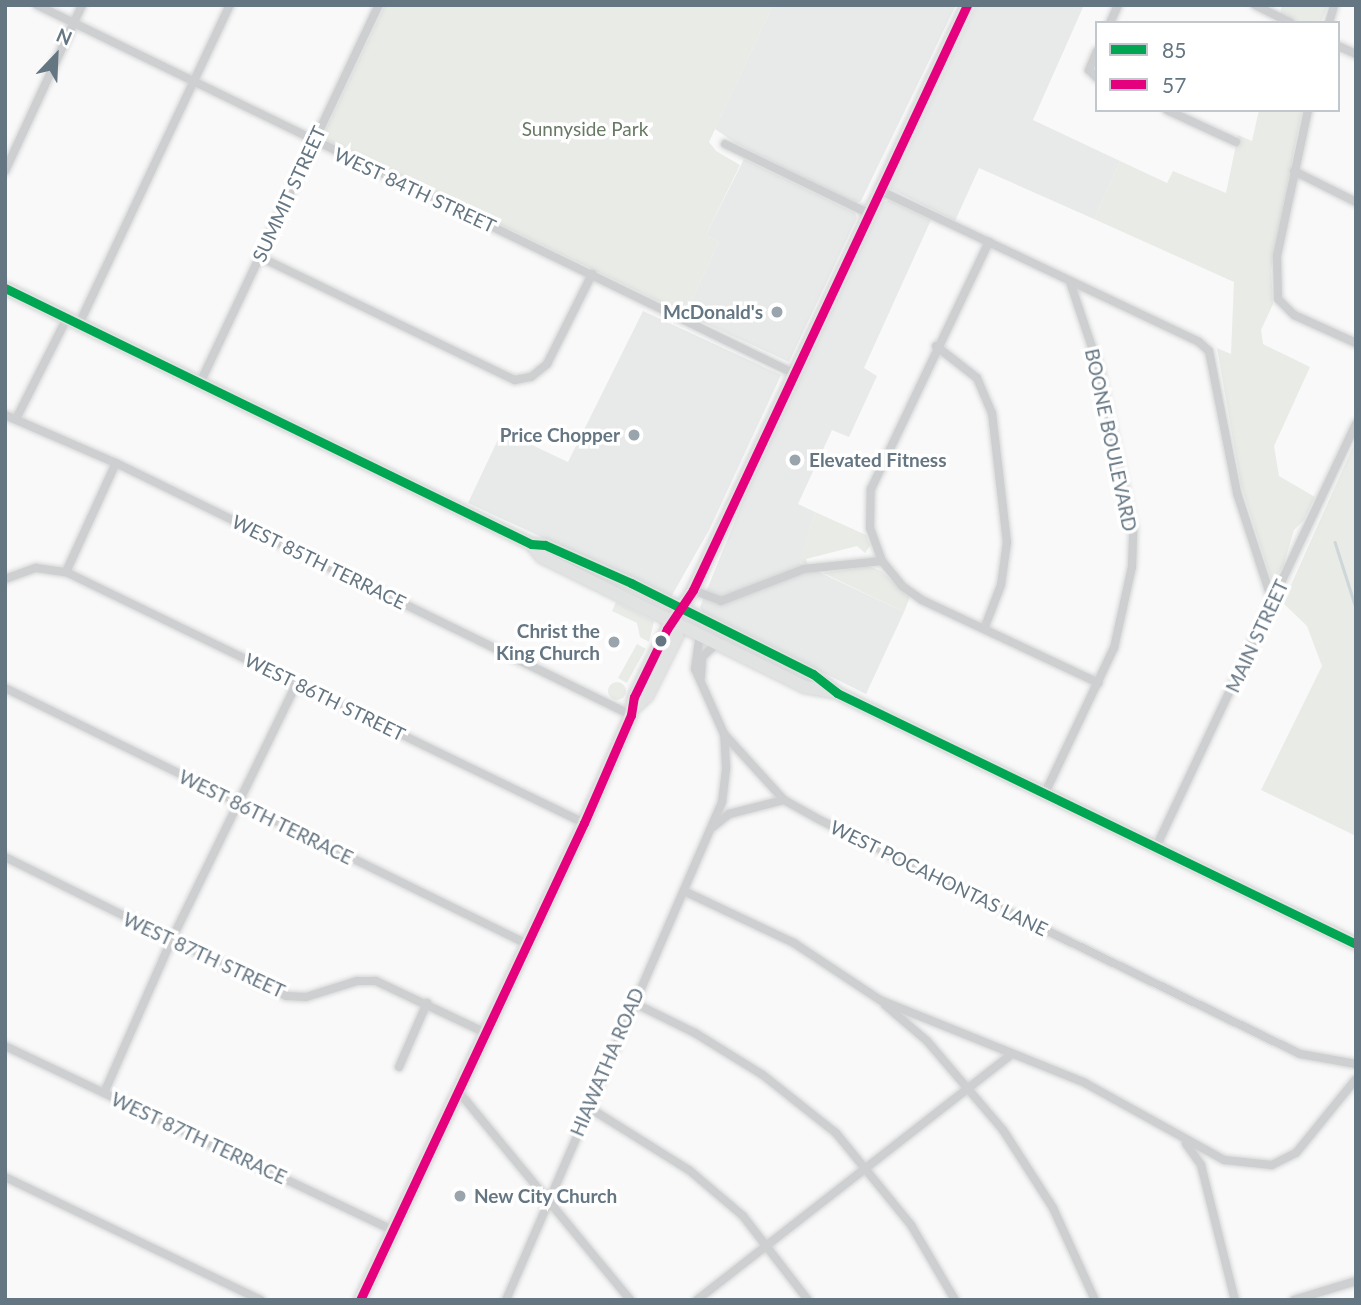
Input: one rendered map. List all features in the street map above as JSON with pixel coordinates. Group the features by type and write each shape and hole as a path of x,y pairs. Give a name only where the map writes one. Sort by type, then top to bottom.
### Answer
{"main road":[{"path":"360,1300 584,823 633,711 647,696 677,636 675,621 693,590 968,5"},
{"path":"5,288 531,544 545,545 682,609 813,674 837,693 1356,944"},
{"path":"531,544 542,557 805,687 837,693"}],"street":[{"name":"WEST 84TH STREET","path":"37,5 795,374"},
{"path":"5,171 82,5"},
{"path":"79,324 230,5"},
{"name":"SUMMIT STREET","path":"200,383 379,5"},
{"path":"1111,21 1118,5"},
{"path":"1255,5 1287,21"},
{"path":"1340,47 1356,54"},
{"path":"1094,77 1089,70 1095,56"},
{"path":"1171,112 1236,142"},
{"path":"1308,112 1277,256 1278,299 1294,315 1356,344"},
{"path":"725,144 870,214"},
{"path":"1294,171 1356,202"},
{"path":"881,191 1199,342 1211,356 1237,493 1273,603"},
{"path":"989,243 936,346 871,489 870,528 883,561 902,586 922,600 1098,683"},
{"path":"260,257 505,378 525,378 547,364 592,274"},
{"name":"BOONE BOULEVARD","path":"1045,793 1098,683 1126,611 1133,528 1099,368 1070,282"},
{"path":"17,417 67,317"},
{"path":"936,346 977,378 992,413 1007,542 1001,585 984,629"},
{"name":"WEST 85TH TERRACE","path":"5,415 17,417 116,463 633,711"},
{"name":"MAIN STREET","path":"1156,847 1356,424"},
{"path":"5,579 36,568 66,572 116,463"},
{"path":"693,590 721,601 804,569 883,561"},
{"name":"WEST 86TH STREET","path":"66,572 584,823"},
{"name":"HIAWATHA ROAD","path":"506,1300 632,1002 713,827 726,767 724,734 694,662 700,634"},
{"path":"701,677 702,657 718,642"},
{"path":"104,1093 171,941 297,683"},
{"name":"WEST 86TH TERRACE","path":"5,688 527,944"},
{"name":"WEST POCAHONTAS LANE","path":"724,734 784,800 1300,1054 1356,1064"},
{"path":"713,827 729,814 784,800"},
{"name":"WEST 87TH STREET","path":"5,857 286,996 306,997 357,981 376,981 428,1003 485,1033"},
{"path":"684,891 794,943 880,1000 927,1041 1003,1130 1053,1208 1095,1300"},
{"path":"880,1000 1131,1105 1184,1141 1224,1160 1253,1166 1272,1165 1306,1146 1356,1079"},
{"path":"632,1002 695,1032 763,1075 836,1133 870,1169 911,1225 955,1300"},
{"path":"398,1067 428,1003"},
{"name":"WEST 87TH TERRACE","path":"5,1046 393,1230"},
{"path":"697,1300 870,1169 1009,1056"},
{"path":"458,1091 629,1300"},
{"path":"588,1107 689,1170 769,1245 808,1300"},
{"path":"1184,1141 1201,1165 1235,1300"},
{"path":"5,1177 261,1300"},
{"path":"1294,1300 1356,1282"}],"shaded area":[{"path":"773,5 956,5 861,201 856,203 737,144 715,129"},
{"path":"976,5 1084,5 1033,120 1120,161 1094,219 979,168 955,221 890,188"},
{"path":"744,159 855,213 857,218 789,362 685,314 719,242 706,235"},
{"path":"889,200 931,220 864,368 877,376 849,437 832,430 798,504 815,512 800,563 904,612 866,694 703,613 700,607 745,496 883,202"},
{"path":"643,311 781,375 709,530 671,597 468,503 502,431 568,462"}],"green space":[{"name":"Sunnyside Park","path":"385,5 773,5 709,142 716,151 740,165 706,235 719,242 685,314 327,141 324,133"},
{"path":"1282,5 1328,5 1322,21 1294,21 1280,14"},
{"path":"1259,112 1302,112 1271,270 1273,304 1261,330 1263,344 1310,367 1274,446 1279,476 1315,497 1304,520 1294,530 1283,567 1272,582 1241,485 1217,348 1231,354 1234,282 1094,219 1120,161 1167,183 1173,171 1226,193 1238,135 1252,141"},
{"path":"1356,440 1356,836 1261,790 1322,666 1307,626 1283,603"},
{"path":"815,512 866,535 870,546 865,553 857,546 806,559 808,566 800,562"},
{"path":"869,566 881,571 910,597 904,612 823,573"},
{"path":"616,602 654,621 649,642 640,637 637,623 612,611"},
{"path":"637,644 646,649 627,683 618,678"},
{"path":"613,682 621,682 626,691 624,698 613,700 608,695 608,687"}],"waterway":[{"path":"1335,542 1356,608"}],"transit line":[{"name":"57","path":"360,1300 584,823 631,715 634,697 667,629 693,590 967,5"},
{"name":"85","path":"5,288 531,544 545,545 631,583 813,674 837,693 1356,944"}],"place":[{"name":"McDonald's","path":"777,312"},
{"name":"Price Chopper","path":"634,435"},
{"name":"Elevated Fitness","path":"795,460"},
{"name":"Christ the King Church","path":"614,642"},
{"name":"New City Church","path":"460,1196"}]}
